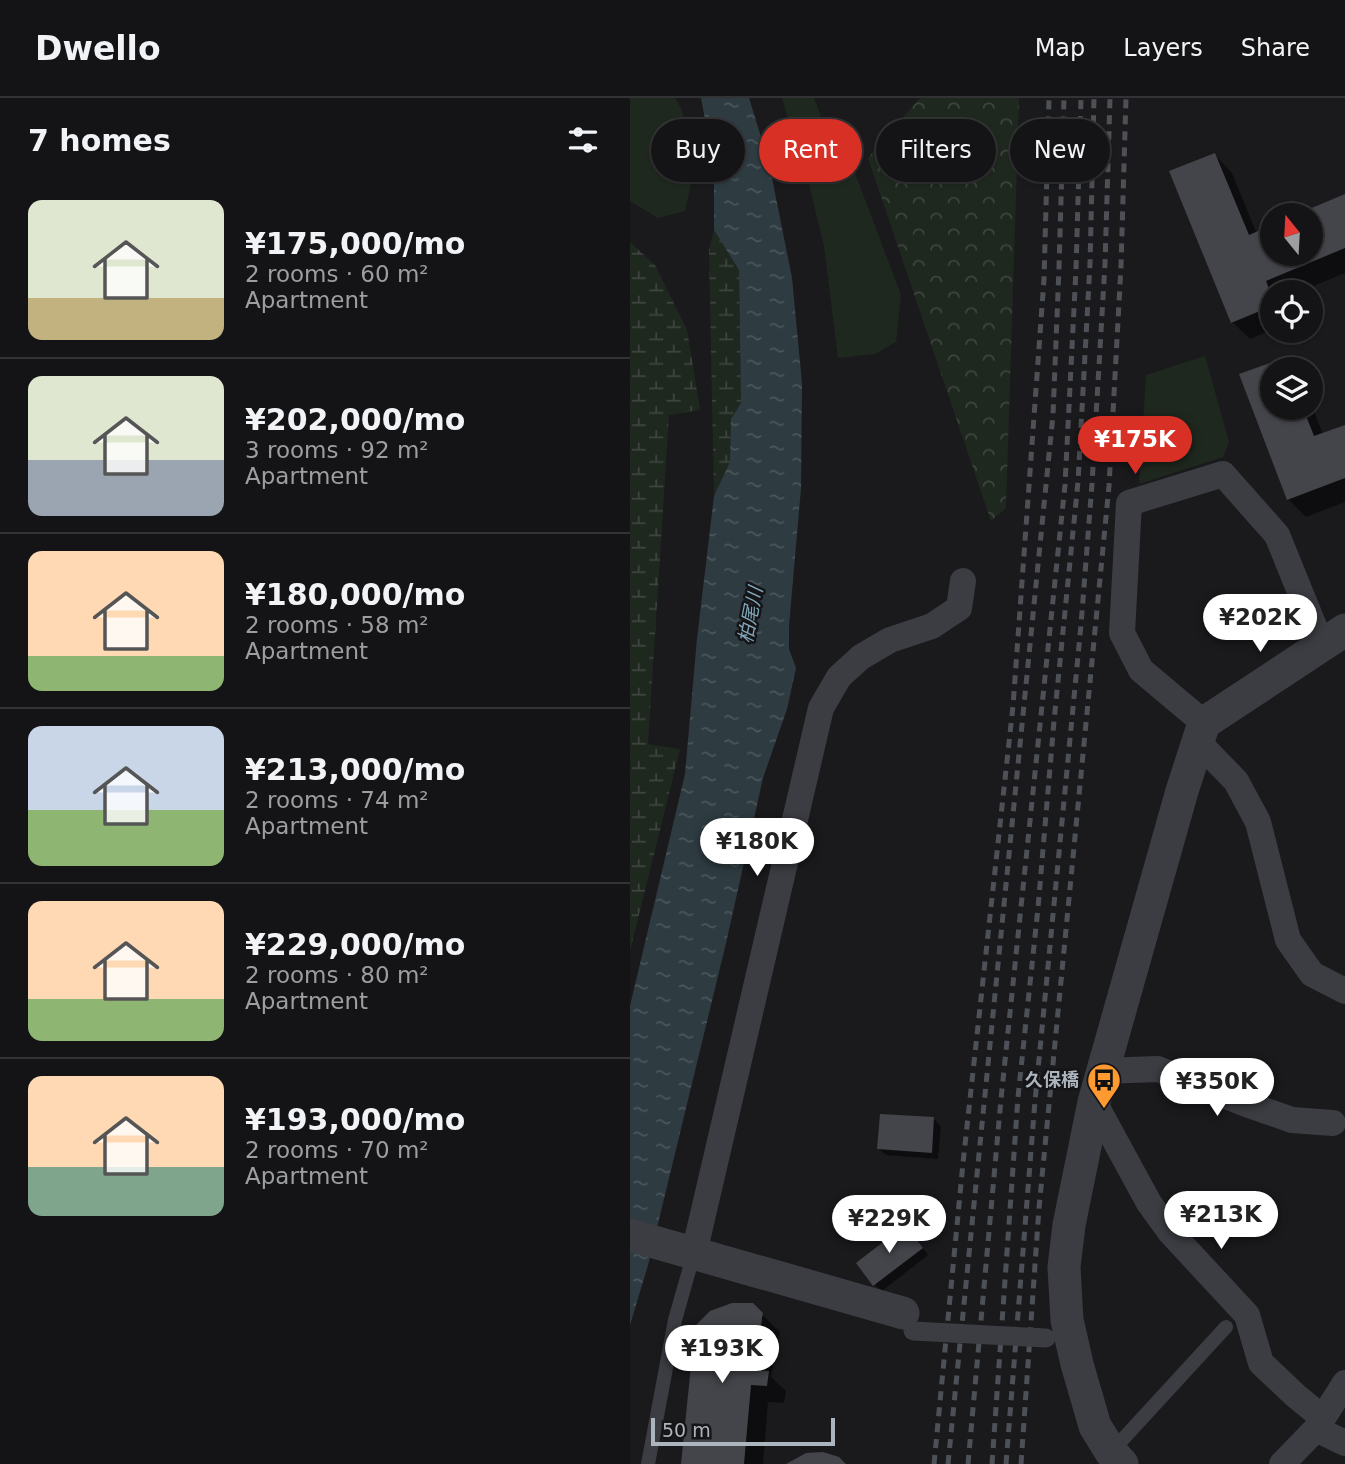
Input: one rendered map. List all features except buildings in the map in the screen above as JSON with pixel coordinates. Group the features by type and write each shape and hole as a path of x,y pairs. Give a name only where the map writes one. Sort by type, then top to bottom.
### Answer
{"street":[{"path":"1116,1458 1095,1426 1077,1364 1067,1320 1064,1267 1069,1225 1098,1087 1201,732 1333,638 1277,535 1223,474 1129,503 1122,633 1140,670 1201,732 1236,781 1258,822 1288,940 1312,974 1345,991"},
{"path":"685,1251 821,708 839,677 861,657 890,640 932,626 959,608 963,581"},
{"path":"1098,1087 1158,1069 1292,1120 1333,1123"},
{"path":"1098,1087 1149,1203 1235,1319 1247,1315 1261,1363 1320,1423 1345,1443"},
{"path":"630,1235 908,1322 1046,1338"},
{"path":"1282,1464 1320,1423 1345,1383"}],"lane":[{"path":"648,1464 685,1251"},
{"path":"1116,1458 1235,1319"}],"green space":[{"path":"630,98 675,98 683,119 651,119 651,182 691,182 685,211 658,218 630,201"},
{"path":"782,98 814,98 821,116 815,119 788,119"},
{"path":"920,98 1019,98 1018,119 1010,119 1010,182 1016,182 1006,508 991,521 876,182 996,182 996,119 902,119"},
{"path":"876,149 876,182 868,158"},
{"path":"808,182 858,182 901,295 896,342 875,354 838,358 824,246"},
{"path":"714,230 739,270 741,403 731,419 730,462 714,496 709,250"},
{"path":"630,242 655,265 687,330 700,410 669,415 648,744 680,749 630,951"},
{"path":"1205,356 1229,442 1223,457 1139,484 1146,375"}],"water":[{"name":"柏尾川","path":"701,98 749,98 759,130 759,182 773,182 792,278 802,383 801,488 789,626 789,649 796,668 787,709 763,778 648,1265 630,1325 630,1006 685,774 714,496 730,462 731,419 741,403 739,270 714,230 714,182 745,182 745,119 705,119"}],"railway":[{"path":"934,1464 963,1163 1013,706 1044,279 1049,98"},
{"path":"948,1464 1053,415 1064,98"},
{"path":"968,1464 1001,1099 1065,485 1081,98"},
{"path":"992,1464 1018,1097 1078,482 1090,264 1094,98"},
{"path":"1006,1464 1035,1101 1092,484 1105,264 1110,98"},
{"path":"1021,1464 1039,1208 1109,486 1121,266 1126,98"}],"place":[{"name":"久保橋","path":"1104,1110"}]}
